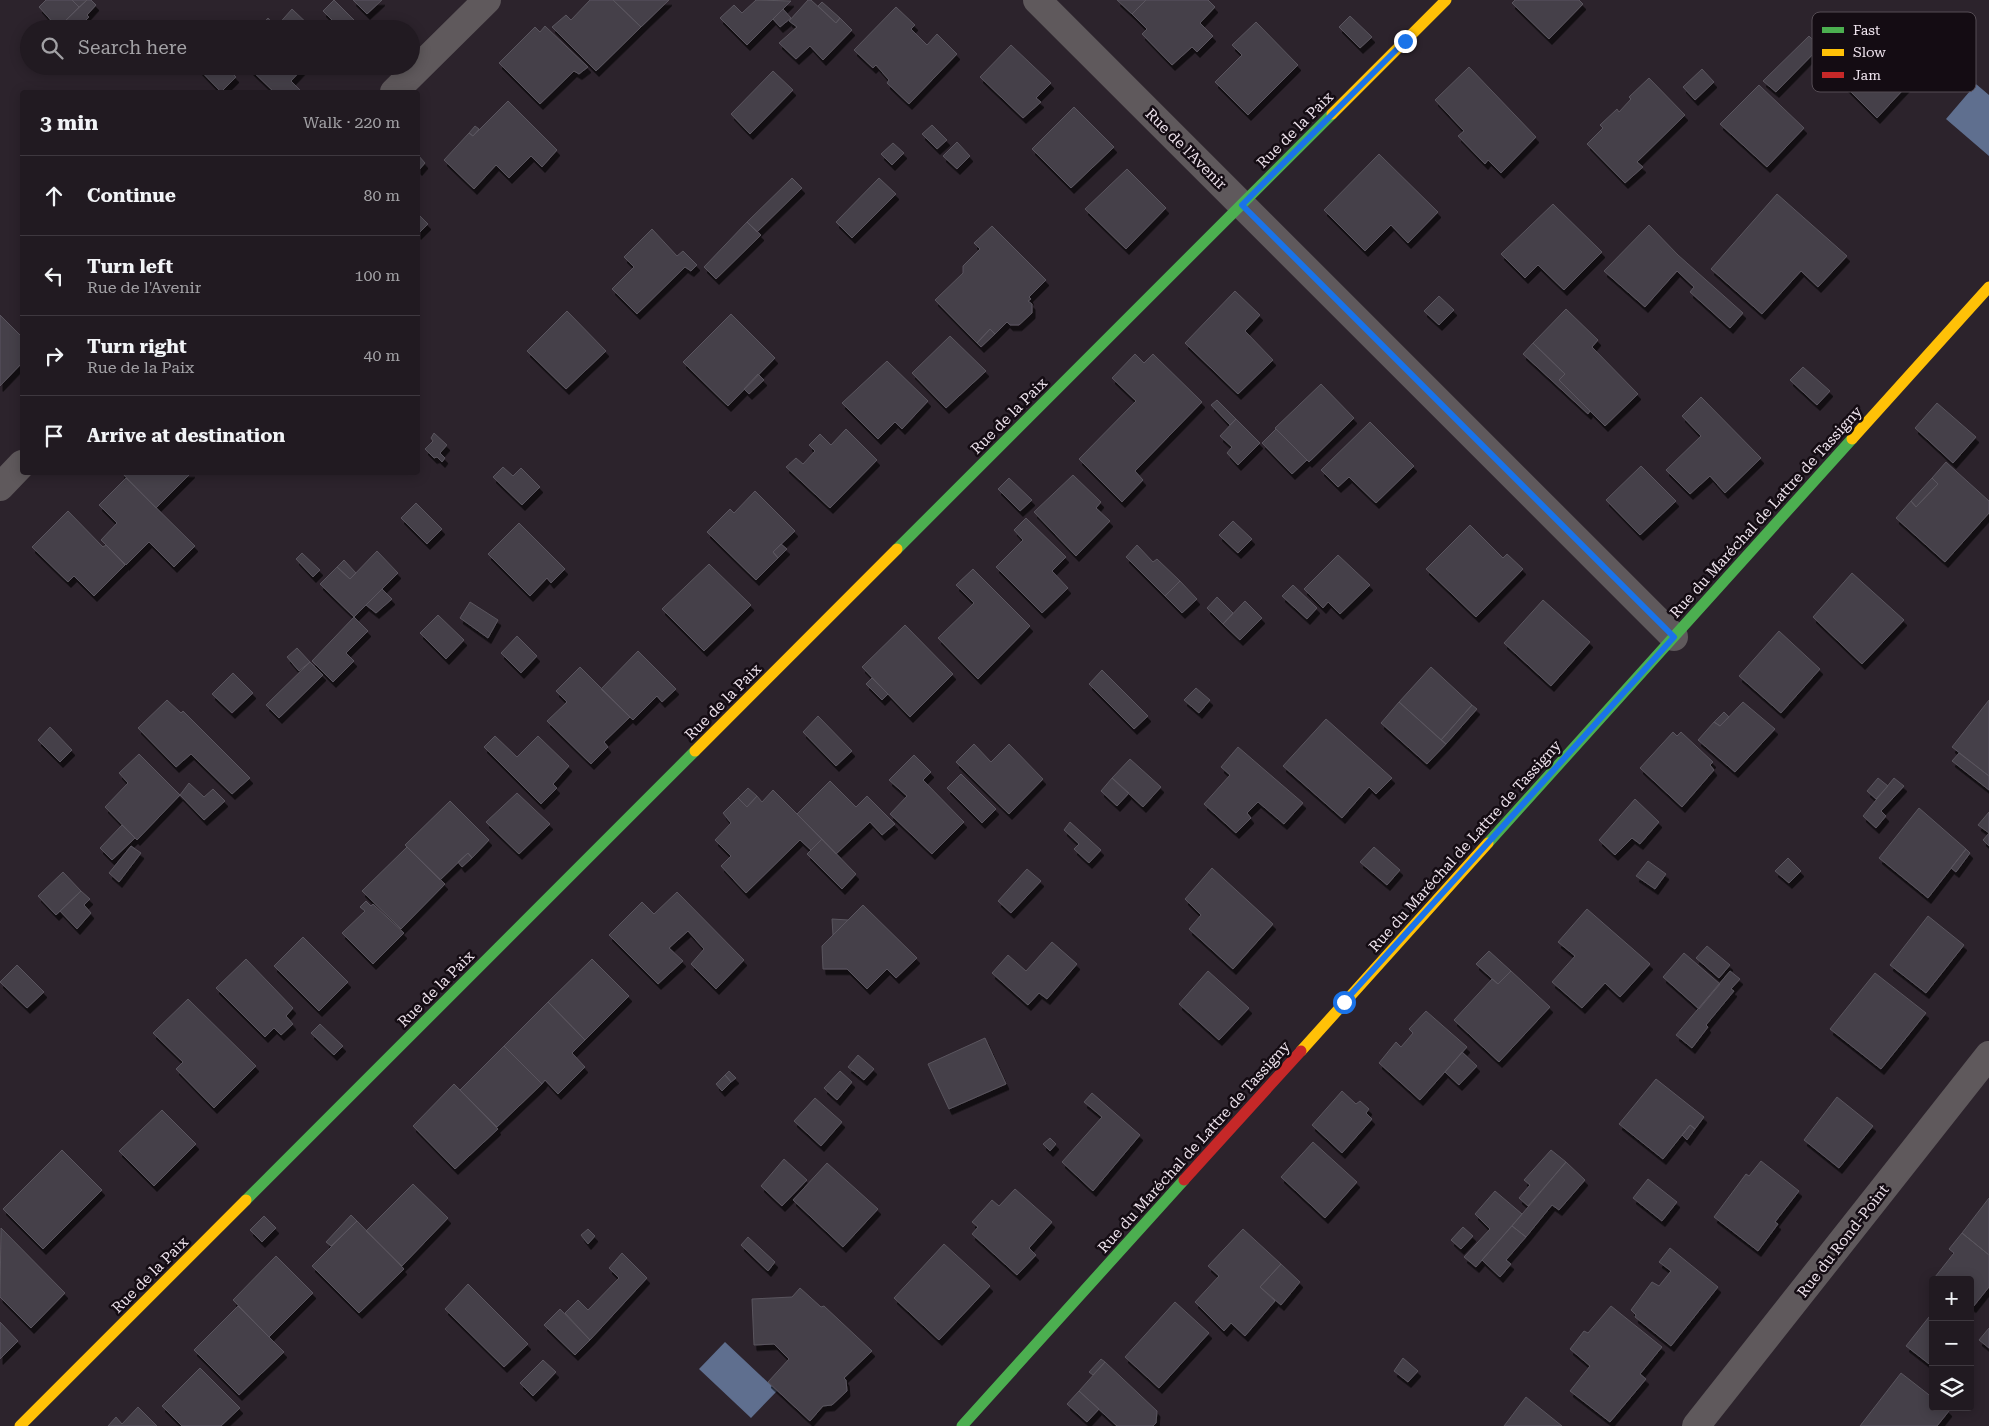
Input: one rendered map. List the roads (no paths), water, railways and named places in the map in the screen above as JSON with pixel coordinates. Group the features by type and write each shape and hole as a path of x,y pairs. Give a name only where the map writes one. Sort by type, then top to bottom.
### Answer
{"street":[{"path":"420,66 487,0"},
{"name":"Rue de l'Avenir","path":"1037,0 1674,637"},
{"name":"Rue de la Paix","path":"20,1426 1446,0"},
{"path":"396,90 411,75"},
{"name":"Rue du Maréchal de Lattre de Tassigny","path":"962,1426 1989,287"},
{"path":"0,486 20,466"},
{"name":"Rue du Rond-Point","path":"1696,1426 1989,1055"}],"water":[{"path":"1976,84 1989,95 1989,156 1946,119 1969,92 1976,92"},
{"path":"725,1342 777,1391 751,1418 699,1369"}]}
